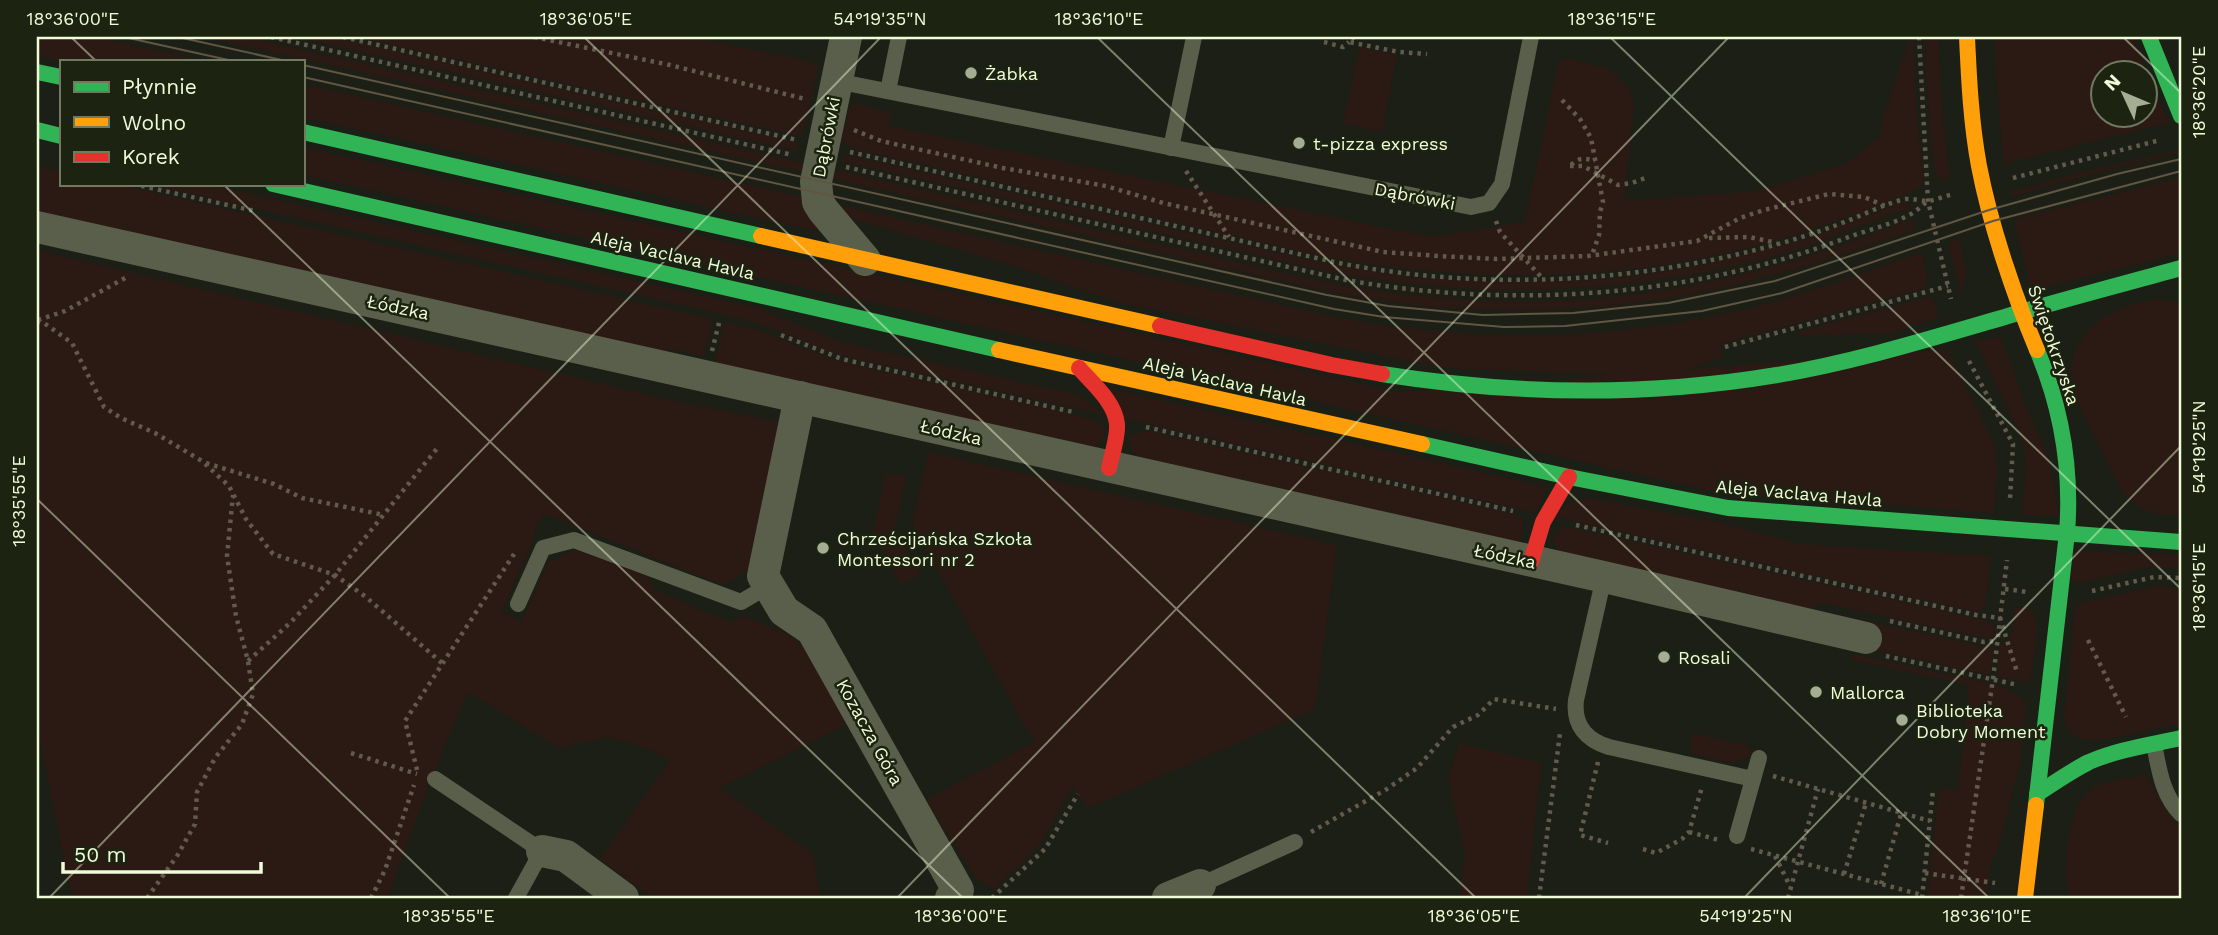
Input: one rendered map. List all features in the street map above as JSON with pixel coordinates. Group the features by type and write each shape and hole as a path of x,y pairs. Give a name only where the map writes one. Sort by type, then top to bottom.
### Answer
{"main road":[{"name":"Świętokrzyska","path":"1967,37 1970,111 1983,186 2022,312 2054,395 2068,455 2070,502 2067,533 2025,898"},
{"path":"2149,37 2181,116"},
{"path":"37,72 60,77"},
{"path":"37,130 60,136"},
{"path":"304,132 1332,365 1416,380 1486,388 1637,390 1711,384 1779,374 1857,358 2181,268"},
{"name":"Aleja Vaclava Havla","path":"282,186 1079,368 1569,477 1728,508 2181,542"},
{"path":"1079,368 1116,418 1109,468"},
{"path":"1531,562 1543,522 1569,477"},
{"path":"2045,734 2062,743"},
{"path":"2037,794 2067,774 2099,758 2181,738"},
{"path":"2080,751 2099,758"}],"street":[{"name":"Dąbrówki","path":"846,37 826,91 816,181 818,202 865,260"},
{"name":"Łódzka","path":"37,227 1531,562 1867,631"},
{"path":"768,586 762,576 800,397"},
{"name":"Kozacza Góra","path":"768,586 784,611 812,630 962,896"},
{"path":"542,851 566,856 623,898"},
{"path":"1168,898 1203,892"}],"lane":[{"path":"888,91 899,37"},
{"path":"1171,148 1194,37"},
{"path":"1489,203 1502,184 1531,37"},
{"name":"Dąbrówki","path":"826,91 888,91 1471,207 1489,203"},
{"path":"518,604 543,548 574,540 741,602 768,586"},
{"path":"1604,577 1576,700 1576,719 1583,732 1597,743 1609,747 1756,769 1734,842"},
{"path":"2154,744 2164,788 2173,806 2181,814"},
{"path":"435,779 542,851 516,898"},
{"path":"1203,892 1295,842"}],"path":[{"path":"271,37 1376,269 1464,278 1543,279 1602,276 1726,257 1844,223 1904,199 1928,201 2168,138"},
{"path":"343,37 1334,278 1418,291 1550,295 1673,284 1716,276 1831,244 1911,214 1928,201"},
{"path":"534,37 670,65 826,91"},
{"path":"1324,42 1343,47 1354,37"},
{"path":"1919,37 1928,201 1958,331 1963,349 2013,444 2009,529 1998,641 1961,898"},
{"path":"1349,42 1399,52 1426,54"},
{"path":"1562,100 1573,110 1591,138 1603,202 1599,235 1592,255"},
{"path":"850,128 881,141 1003,168 1107,187 1163,203 1383,252 1497,259 1592,255 1643,250 1705,239 1749,237 1779,243"},
{"path":"1171,148 1230,238"},
{"path":"1595,161 1578,159 1570,166 1583,166 1618,185 1648,177"},
{"path":"1705,239 1740,218 1829,194 1864,197 1885,206"},
{"path":"1489,203 1500,232 1543,279"},
{"path":"37,321 65,311 114,286 162,255"},
{"path":"1725,348 1948,286"},
{"path":"714,344 720,317"},
{"path":"37,321 72,343 104,408 155,433 202,461 229,486 246,519 273,554 335,575 366,597 443,664"},
{"path":"248,661 290,623 335,575 439,446"},
{"path":"202,461 274,484 302,498 384,515"},
{"path":"147,898 177,856 195,824 197,792 215,758 242,724 253,694 248,661 236,616 227,556 233,494"},
{"path":"371,898 385,870 418,774 405,721 517,550"},
{"path":"1998,641 1867,631 1854,649 2021,686 2000,618"},
{"path":"2084,631 2129,722"},
{"path":"1295,842 1387,789 1417,768 1453,727 1478,715 1494,699 1554,709"},
{"path":"1539,898 1562,722"},
{"path":"351,752 435,779"},
{"path":"1608,843 1580,835 1596,768 1609,771"},
{"path":"1756,769 1930,821"},
{"path":"1643,849 1656,853 1682,839 1689,832 1703,783"},
{"path":"1788,898 1818,789"},
{"path":"1689,832 1734,842 1922,897 1933,790"},
{"path":"992,898 1045,849 1078,794"},
{"path":"1844,874 1866,803"},
{"path":"1881,884 1901,814"},
{"path":"1775,856 1791,887"},
{"path":"1925,873 1996,883"}],"shaded area":[{"path":"37,37 96,37 200,60 60,61 37,55"},
{"path":"204,37 246,37 808,164 806,173"},
{"path":"295,37 332,37 350,41 794,142 797,144 797,151"},
{"path":"355,37 690,37 814,62 817,64 817,71 804,131 799,136"},
{"path":"1910,37 1913,37 1917,120 1924,179 1921,187 1860,213 1761,245 1700,259 1638,268 1576,274 1514,275 1388,267 1325,257 854,149 841,143 849,109 856,104 891,112 889,126 1431,237 1525,222 1558,63 1566,58 1610,69 1631,92 1634,106 1624,201 1757,191 1848,163 1881,135 1881,123"},
{"path":"1925,37 1938,37 1943,122 1950,179 1939,177 1934,168"},
{"path":"1995,37 2132,37 2142,60 2088,60 2088,130 2141,130 2004,164"},
{"path":"1359,47 1397,54 1382,132 1343,124"},
{"path":"304,84 808,198 838,236 304,117"},
{"path":"2158,97 2169,123 2158,126"},
{"path":"304,147 1398,392 1947,349 1995,445 1997,467 1994,513 1712,491 304,175"},
{"path":"2179,150 2180,153 2011,197 2010,192"},
{"path":"846,155 1332,265 1416,278 1490,282 1585,281 1703,265 1810,238 1902,202 1906,202 1910,209 1775,256 1720,269 1609,286 1498,290 1386,281 1331,272 841,161"},
{"path":"37,166 60,171 60,186 125,186 713,319 704,356 669,349 667,356 37,214"},
{"path":"827,168 1325,282 1395,293 1468,300 1541,301 1635,295 1728,278 1773,266 1913,219 1915,229 1785,272 1698,293 1609,306 1539,310 1470,309 1377,300 1299,285 825,177"},
{"path":"2181,177 2181,253 2031,291 2014,220"},
{"path":"156,186 216,186 757,308 841,342 1078,395 1105,415 839,355 743,319"},
{"path":"830,203 1326,315 1432,331 1540,335 1594,333 1701,319 1796,295 1921,252 1928,282 1922,289 1720,344 1723,357 1677,372 1642,376 1443,368 1113,301 1005,263 852,219 840,214"},
{"path":"1960,238 1966,273 1961,294 1948,243"},
{"path":"37,250 666,399 780,422 749,570 722,585 545,514 533,531 536,533 502,611 522,622 548,562 579,549 648,577 654,590 730,622 741,616 788,634 807,649 848,724 720,788 813,854 820,898 652,898 600,859 670,760 649,749 608,737 559,748 468,692 435,769 387,898 72,898 37,725"},
{"path":"1928,297 1934,302 1938,318 1893,333 1799,336 1798,332"},
{"path":"2158,300 2181,302 2181,515 2151,512 2135,504 2123,492 2081,409 2073,387 2071,369 2075,352 2094,325 2124,307"},
{"path":"725,322 756,329 834,360 1089,418 1107,430 1099,444 1093,447 714,366"},
{"path":"2001,337 2025,405 2049,459 2059,516 2022,515 2026,461 2022,438 1975,341"},
{"path":"1106,388 1547,487 1536,513 1126,419"},
{"path":"1149,431 1514,514 1524,521 1521,539 1515,543 1144,462 1133,452 1128,435"},
{"path":"928,452 1337,545 1315,709 1088,808 1072,787 1040,845 994,889 977,879 926,800 1036,741 1027,730 912,524"},
{"path":"886,473 907,476 894,530 920,574 901,585 873,532"},
{"path":"1587,498 1714,521 1799,544 1991,556 1985,606 1981,611 1972,611 1556,517 1568,503"},
{"path":"1562,526 1984,620 1993,624 1994,638 1829,604 1819,603 1813,610 1559,554 1553,538"},
{"path":"2074,551 2181,555 2181,569 2148,567 2084,582 2070,582"},
{"path":"2155,586 2181,588 2181,724 2102,739 2082,739 2074,735 2064,718 2075,608 2082,603"},
{"path":"2014,608 2030,610 2036,622 2031,675 2025,682 1997,676 2000,645 2011,634"},
{"path":"1825,612 1981,646 1994,646 1990,675 1870,649 1820,614"},
{"path":"1853,654 2001,686 2027,704 2019,766 1996,856 1992,856 1986,898 1927,898 1939,789 1958,790 1969,685 1849,659"},
{"path":"1693,733 1745,745 1752,752 1746,758 1731,762 1689,752"},
{"path":"1459,743 1541,763 1527,898 1459,898 1465,855 1448,780"},
{"path":"2142,775 2149,780 2165,809 2181,827 2181,898 2070,897 2067,871 2069,838 2077,808 2084,796 2104,783"}],"tram line":[{"path":"124,37 228,60"},
{"path":"178,37 282,60"},
{"path":"304,65 1327,295 1388,306 1483,315 1573,313 1668,303 1775,281 1989,210 2181,159"},
{"path":"304,77 1334,309 1384,317 1504,327 1565,326 1702,311 1782,293 1993,221 2181,171"}],"traffic: fast":[{"path":"2149,37 2181,116"},
{"path":"37,72 60,77"},
{"path":"37,130 60,136"},
{"path":"304,132 761,236"},
{"path":"282,186 999,350"},
{"path":"1382,374 1481,386 1580,391 1728,382 1806,370 1864,356 2181,268"},
{"path":"2036,805 2068,509 2066,463 2059,417 2037,350"},
{"path":"1422,444 1569,477 1728,508 2181,542"},
{"path":"2037,794 2089,762 2181,738"}],"traffic: slow":[{"path":"1967,37 1976,150 1989,211 2037,350"},
{"path":"761,236 1160,326"},
{"path":"999,350 1422,444"},
{"path":"2025,898 2036,805"}],"traffic: jam":[{"path":"1160,326 1382,374"},
{"path":"1079,368 1102,393 1115,416 1117,434 1109,468"},
{"path":"1531,562 1543,522 1569,477"}],"place":[{"name":"Żabka","path":"971,73"},
{"name":"t-pizza express","path":"1299,143"},
{"name":"Chrześcijańska Szkoła Montessori nr 2","path":"823,548"},
{"name":"Rosali","path":"1664,657"},
{"name":"Mallorca","path":"1816,692"},
{"name":"Biblioteka Dobry Moment","path":"1902,720"}]}
